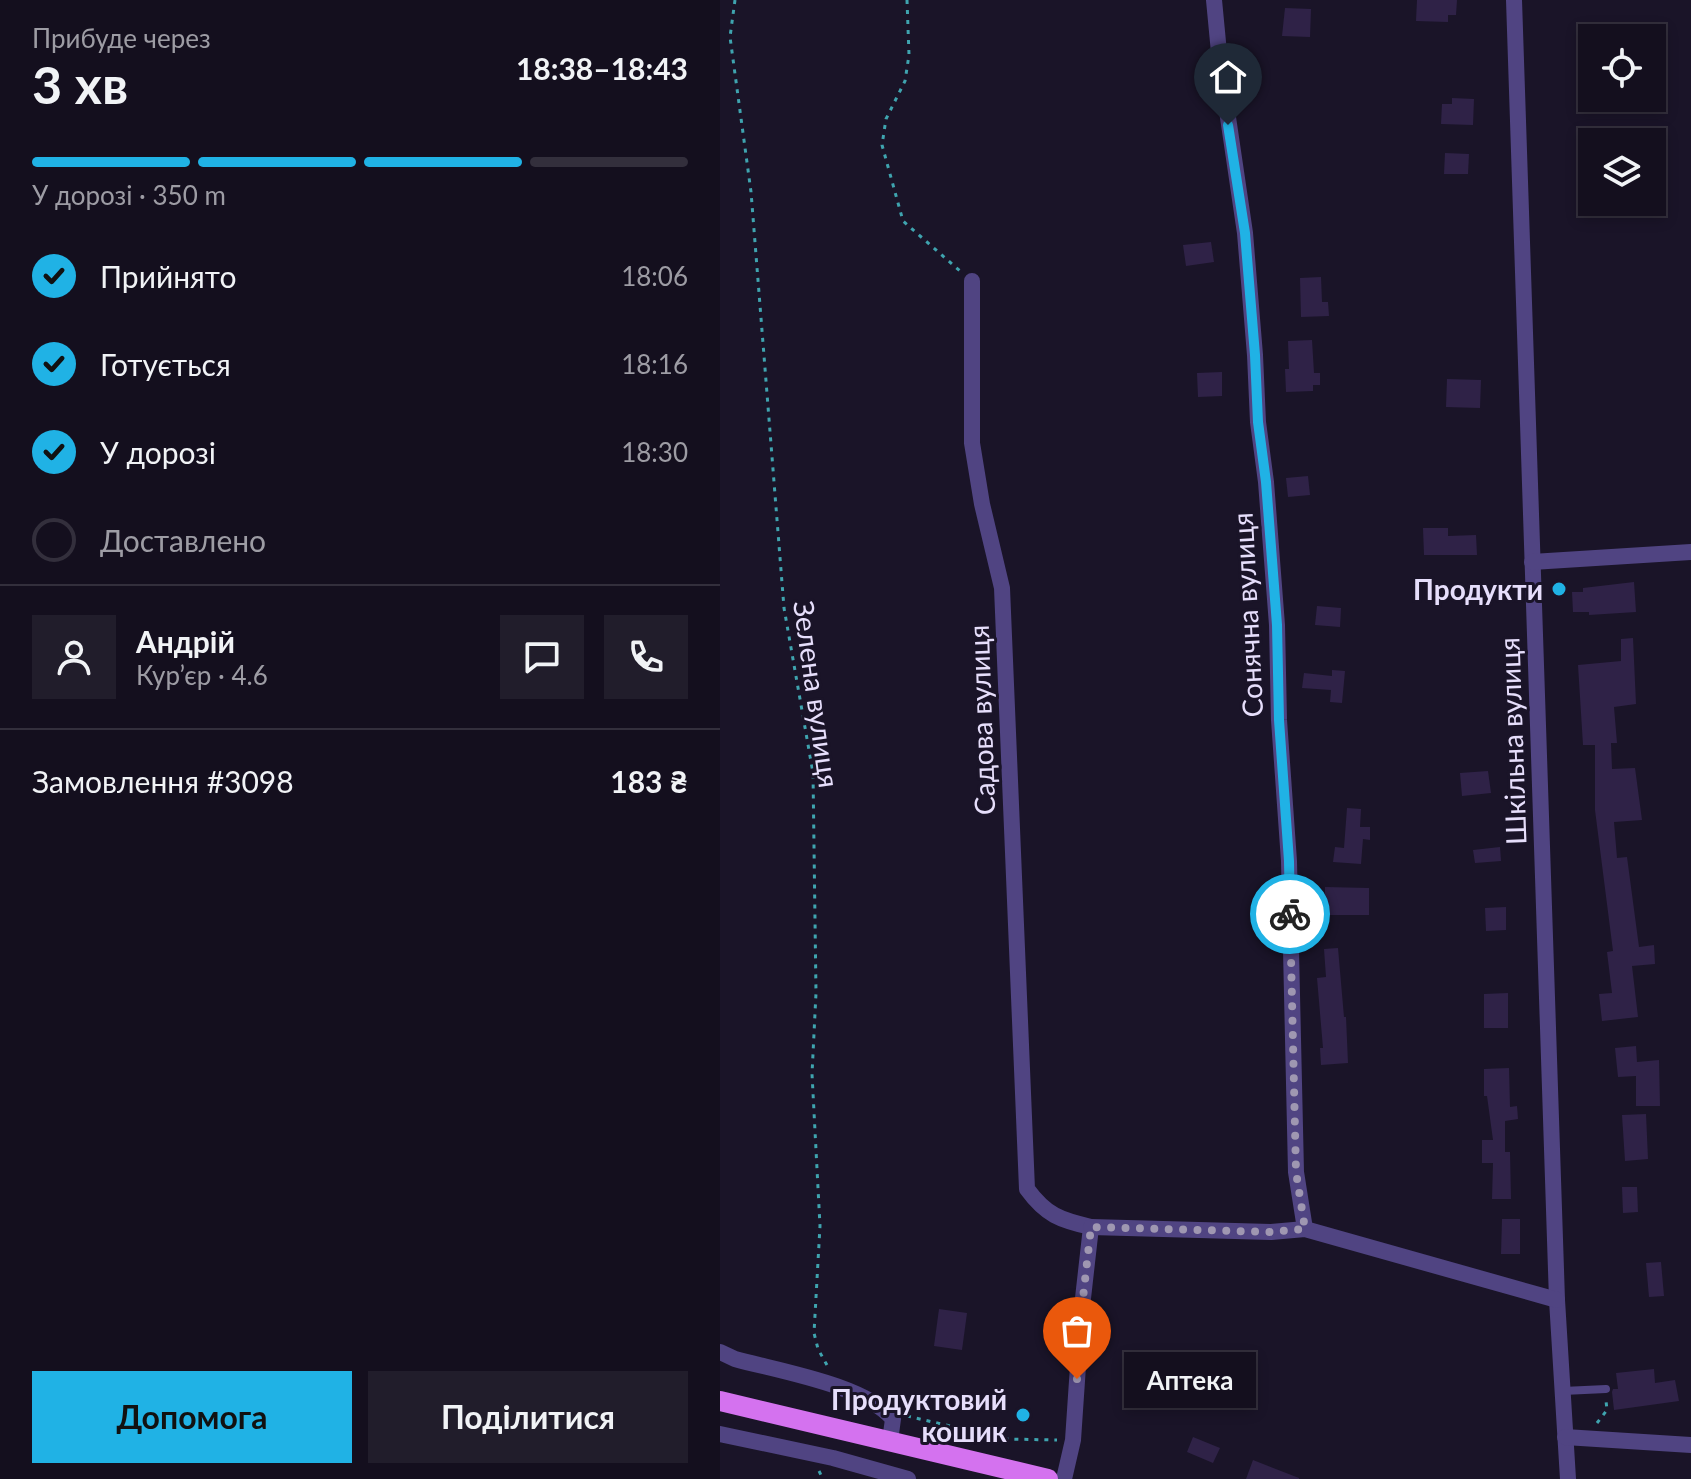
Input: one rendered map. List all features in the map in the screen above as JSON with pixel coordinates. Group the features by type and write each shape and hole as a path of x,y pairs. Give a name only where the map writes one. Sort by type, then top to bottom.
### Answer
{"main road":[{"path":"720,1401 1048,1479"}],"street":[{"name":"Сонячна вулиця","path":"1214,0 1245,233 1258,422 1277,625 1279,720 1289,861 1296,1172 1305,1229"},
{"name":"Шкільна вулиця","path":"1514,0 1557,1300 1568,1479"},
{"name":"Садова вулиця","path":"972,281 972,443 982,504 1002,588 1027,1189 1041,1209 1065,1221 1091,1227 1271,1232 1305,1229 1557,1300"},
{"path":"1532,562 1691,552"},
{"path":"1064,1479 1073,1440 1091,1227"},
{"path":"720,1352 735,1359 843,1388 886,1411 893,1419 890,1441"},
{"path":"720,1434 833,1458 908,1479"},
{"path":"1565,1437 1691,1445"}],"lane":[{"path":"1563,1391 1606,1389"}],"path":[{"name":"Зелена вулиця","path":"735,0 730,37 751,192 784,608 813,773 816,993 812,1074 820,1226 814,1333 818,1349 843,1388"},
{"path":"907,0 909,55 905,81 886,119 882,145 903,221 972,281"},
{"path":"1585,1438 1607,1410 1606,1389"},
{"path":"886,1411 1006,1439 1073,1440"}],"building":[{"path":"1417,0 1457,0 1456,15 1448,15 1448,22 1416,21"},
{"path":"1285,8 1311,9 1310,37 1282,36"},
{"path":"1452,98 1474,99 1473,125 1441,124 1442,104 1452,104"},
{"path":"1445,153 1469,154 1468,174 1444,174"},
{"path":"1211,242 1214,262 1186,266 1183,245"},
{"path":"1321,277 1322,302 1328,302 1329,316 1301,317 1300,278"},
{"path":"1312,340 1314,373 1320,373 1320,385 1313,385 1313,391 1286,392 1288,341"},
{"path":"1222,372 1222,396 1198,397 1197,373"},
{"path":"1447,379 1481,380 1480,408 1446,407"},
{"path":"1308,476 1310,495 1288,497 1286,478"},
{"path":"1423,528 1448,528 1448,536 1476,535 1477,555 1424,555"},
{"path":"1634,582 1636,612 1589,615 1589,612 1573,612 1572,592"},
{"path":"1317,606 1341,608 1340,627 1315,625"},
{"path":"1633,638 1636,704 1614,707 1617,743 1611,743 1612,769 1635,768 1642,820 1614,822 1617,858 1627,857 1639,947 1654,945 1655,964 1632,966 1638,1017 1602,1021 1599,994 1612,993 1607,952 1613,951 1595,810 1595,745 1583,745 1578,665 1621,661 1621,639"},
{"path":"1332,670 1345,671 1342,703 1330,702 1331,690 1302,688 1304,673 1332,676"},
{"path":"1488,771 1491,793 1462,796 1460,773"},
{"path":"1347,808 1361,809 1360,827 1370,827 1370,840 1363,839 1361,864 1333,862 1335,847 1344,848"},
{"path":"1500,847 1501,861 1475,863 1473,850"},
{"path":"1325,887 1369,888 1369,915 1325,915"},
{"path":"1506,907 1506,930 1486,931 1485,908"},
{"path":"1338,948 1348,1063 1321,1065 1320,1048 1323,1048 1317,978 1326,977 1324,949"},
{"path":"1508,993 1508,1028 1484,1028 1484,994"},
{"path":"1636,1046 1637,1062 1659,1060 1660,1106 1636,1106 1636,1076 1618,1077 1615,1048"},
{"path":"1509,1068 1510,1107 1517,1106 1518,1119 1505,1121 1505,1152 1510,1152 1511,1199 1492,1199 1493,1163 1482,1163 1482,1140 1493,1140 1487,1096 1484,1096 1484,1069"},
{"path":"1646,1114 1648,1159 1625,1161 1622,1115"},
{"path":"1622,1187 1637,1187 1638,1212 1623,1213"},
{"path":"1502,1219 1520,1219 1520,1254 1501,1254"},
{"path":"1661,1262 1664,1296 1649,1297 1646,1263"},
{"path":"939,1309 967,1313 962,1350 934,1346"},
{"path":"1654,1369 1655,1383 1675,1380 1679,1401 1614,1410 1612,1392 1618,1389 1616,1373"},
{"path":"1193,1437 1220,1448 1213,1463 1187,1452"},
{"path":"1253,1460 1299,1478 1299,1479 1246,1479"}],"way so far":[{"path":"1077,1379 1091,1227 1271,1232 1305,1229 1296,1172 1290,914"}],"place":[{"name":"Продукти","path":"1559,589"},
{"name":"Аптека","path":"1077,1379"},
{"name":"Продуктовий кошик","path":"1023,1415"}],"route":[{"path":"1228,125 1245,233 1258,422 1266,482 1277,625 1290,914"}]}
